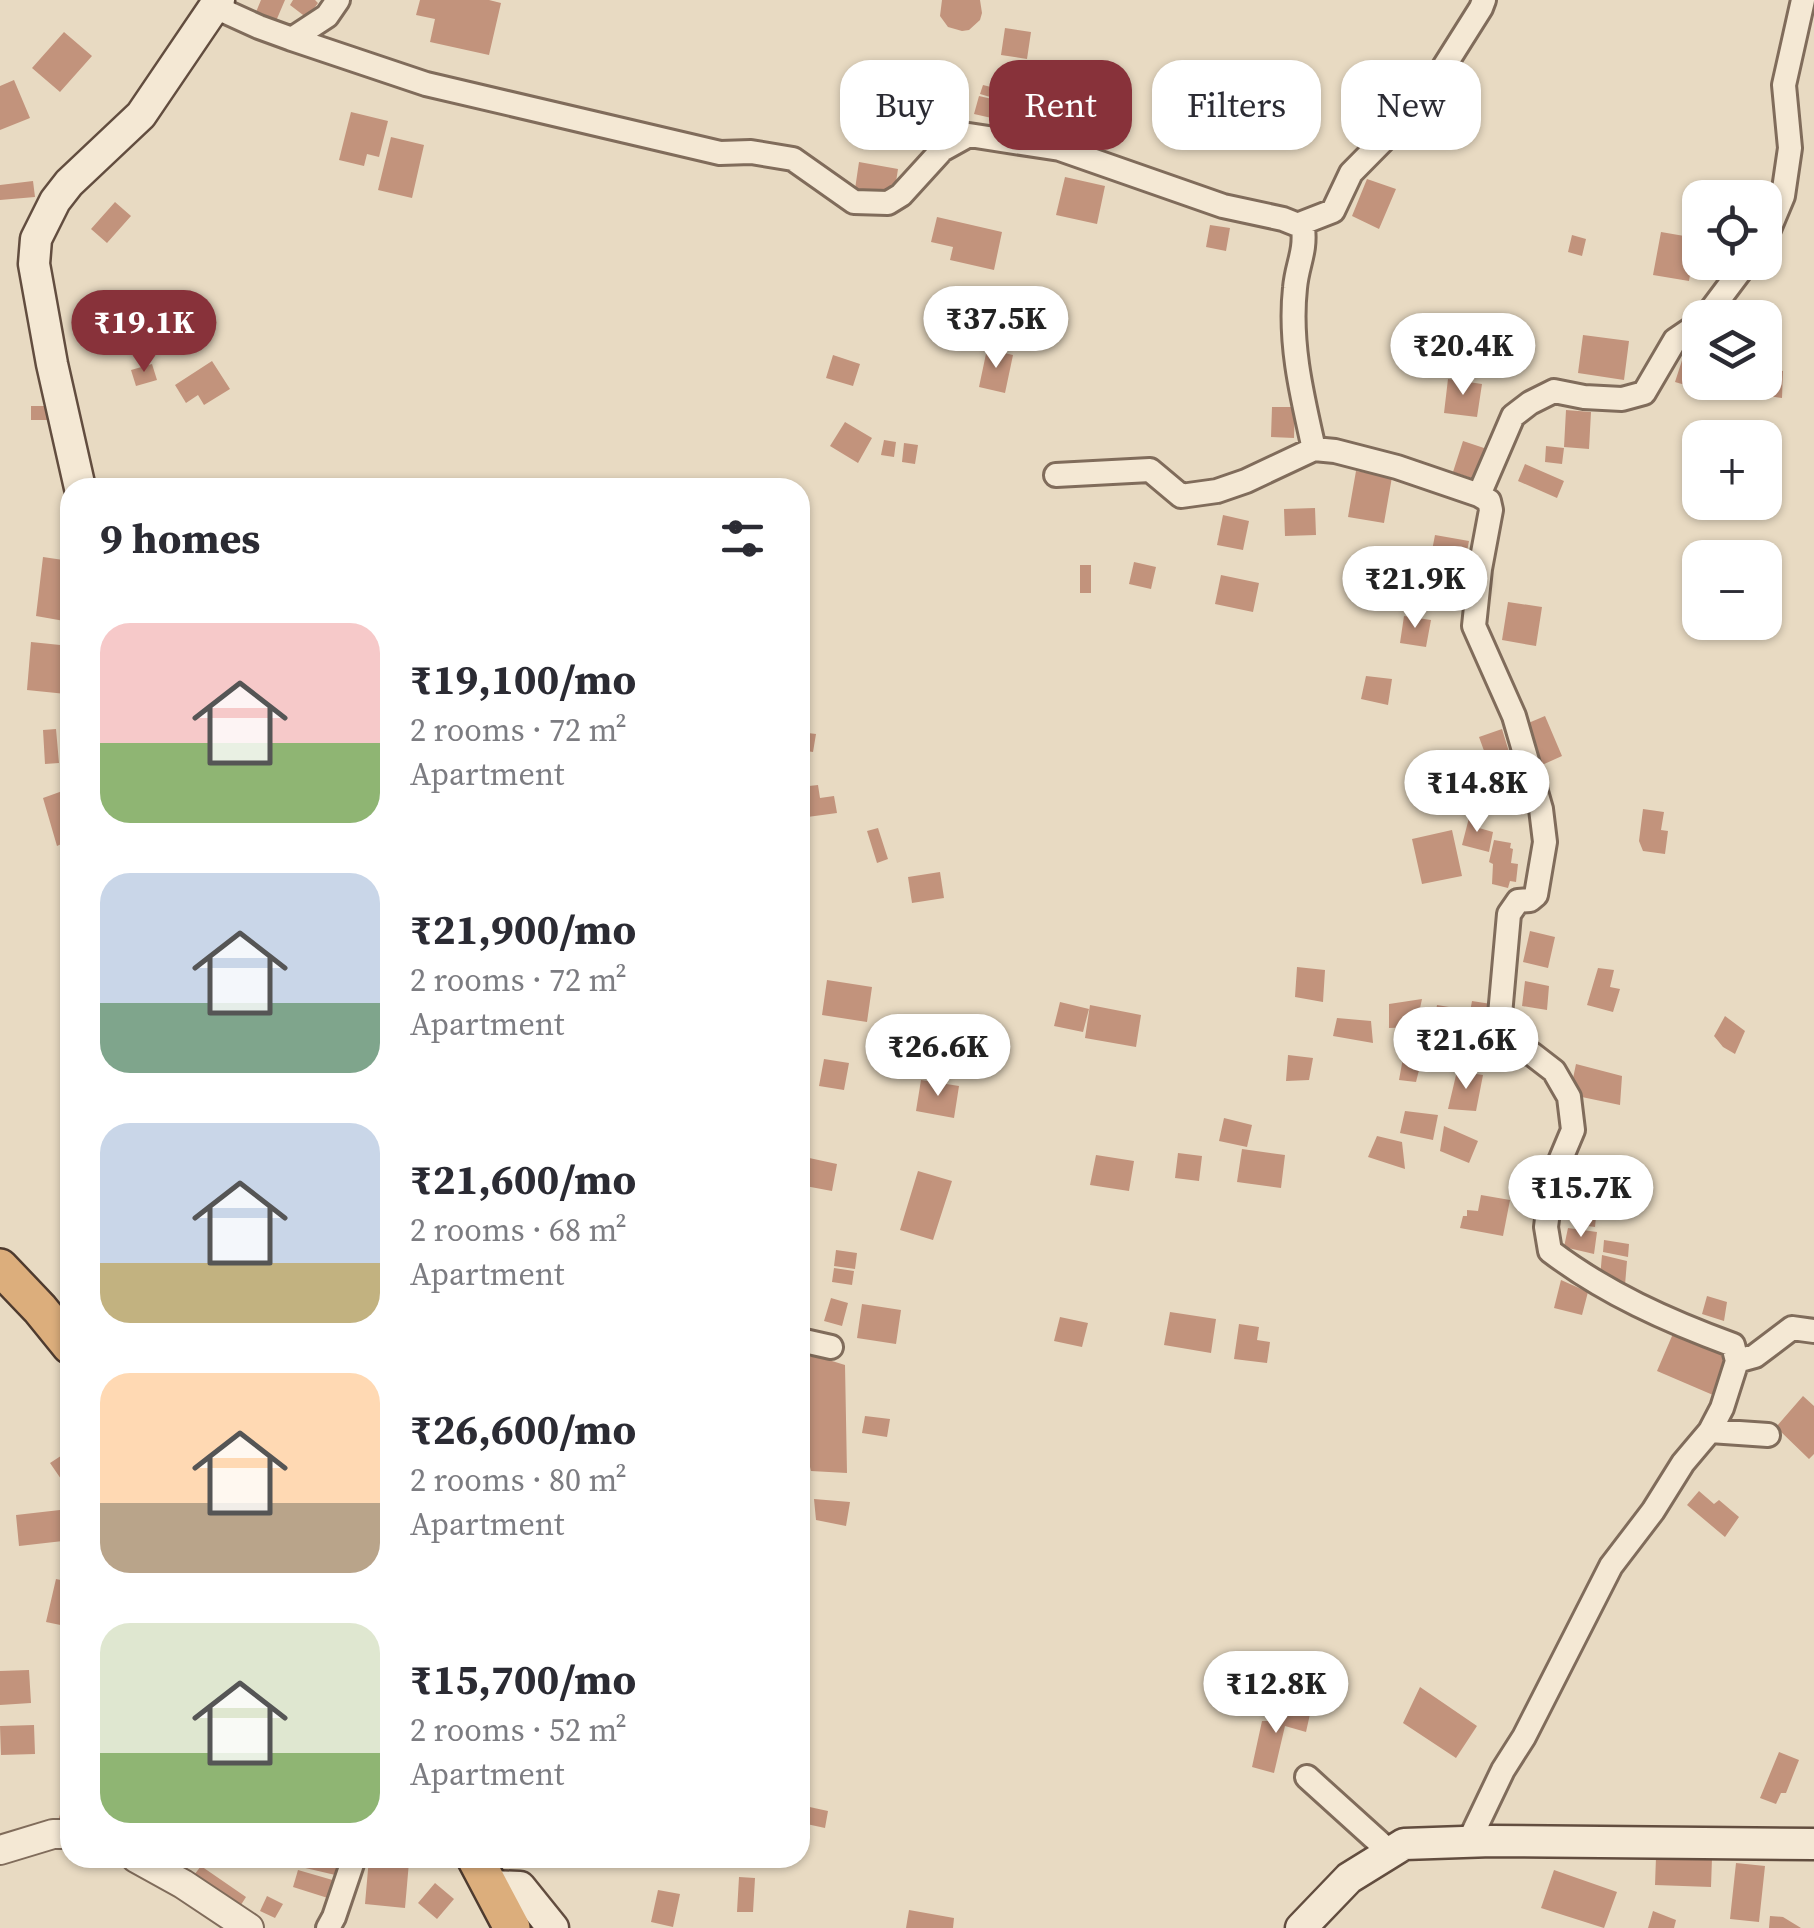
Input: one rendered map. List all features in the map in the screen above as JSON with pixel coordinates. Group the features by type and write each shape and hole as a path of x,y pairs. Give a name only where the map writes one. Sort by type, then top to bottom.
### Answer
{"highway":[{"path":"0,1267 60,1333"},
{"path":"482,1872 512,1928"}],"main road":[{"path":"78,478 34,264 36,240 55,201 141,115 217,3"},
{"path":"1301,1928 1349,1878 1404,1844 1814,1844"},
{"path":"482,1872 520,1887 552,1928"}],"street":[{"path":"292,39 327,16 338,0"},
{"path":"1298,225 1333,211 1351,173 1423,100 1484,0"},
{"path":"1782,196 1790,148 1784,84 1803,0"},
{"path":"217,3 259,27 426,84 720,154 751,152 793,159 854,202 888,204 942,150 969,134 1060,149 1222,206 1303,227 1305,246 1295,285 1294,343 1314,449"},
{"path":"1479,495 1513,416 1554,391 1622,399 1644,393 1675,340 1682,335"},
{"path":"1056,476 1150,470 1181,496 1232,486 1314,449 1397,466 1489,501 1491,510 1474,626 1514,716 1542,809 1544,842 1536,895 1530,900 1518,900 1509,914 1499,1026 1501,1044 1532,1054 1554,1070 1569,1097 1573,1130 1552,1180 1546,1227 1550,1251 1622,1297 1733,1345 1737,1361 1710,1431 1683,1463 1653,1512 1612,1566 1469,1842"},
{"path":"1737,1361 1755,1356 1792,1328 1814,1331"},
{"path":"810,1342 832,1347"},
{"path":"1710,1431 1768,1435"},
{"path":"1307,1777 1391,1853"},
{"path":"0,1850 60,1834"},
{"path":"154,1868 249,1928"},
{"path":"328,1928 351,1868"}],"building":[{"path":"261,0 285,0 276,21 256,12"},
{"path":"293,0 318,3 307,18 290,5"},
{"path":"420,0 501,3 489,55 430,42 435,19 416,15"},
{"path":"942,0 980,0 980,20 969,30 948,27 940,16"},
{"path":"1005,28 1031,32 1027,59 1001,55"},
{"path":"64,32 92,56 60,92 32,68"},
{"path":"14,80 30,118 0,130 0,86"},
{"path":"983,85 989,86 989,97 980,94"},
{"path":"979,96 989,98 989,117 974,114"},
{"path":"351,112 388,121 379,157 367,154 364,166 339,160"},
{"path":"391,137 424,145 412,198 378,190"},
{"path":"859,162 898,169 894,195 855,189"},
{"path":"1065,177 1105,186 1097,224 1056,215"},
{"path":"1367,179 1396,189 1379,229 1352,216"},
{"path":"33,181 35,197 0,200 0,185"},
{"path":"115,202 131,216 107,243 91,229"},
{"path":"937,217 1002,232 994,270 950,260 953,247 931,242"},
{"path":"1210,225 1230,228 1226,251 1206,247"},
{"path":"1661,232 1682,236 1682,280 1653,275"},
{"path":"1572,235 1586,239 1582,256 1568,252"},
{"path":"1583,335 1629,341 1624,380 1578,373"},
{"path":"987,349 1013,355 1005,393 979,387"},
{"path":"833,355 860,364 853,386 826,378"},
{"path":"1682,360 1682,384 1675,382"},
{"path":"212,361 230,389 204,405 198,395 186,403 175,385"},
{"path":"152,364 157,380 136,386 131,370"},
{"path":"1448,379 1482,384 1477,417 1444,413"},
{"path":"31,406 47,406 48,420 31,420"},
{"path":"1272,407 1295,407 1294,438 1271,437"},
{"path":"1566,410 1591,412 1589,449 1564,447"},
{"path":"845,422 872,438 858,463 830,446"},
{"path":"884,440 896,442 894,457 881,455"},
{"path":"1463,441 1490,450 1481,481 1453,472"},
{"path":"904,443 918,445 915,464 902,462"},
{"path":"1546,446 1564,448 1562,464 1545,462"},
{"path":"1525,464 1564,481 1557,498 1518,481"},
{"path":"1356,471 1392,477 1384,523 1348,517"},
{"path":"1315,508 1316,535 1285,536 1284,509"},
{"path":"1223,515 1249,521 1243,550 1217,545"},
{"path":"1435,535 1469,541 1463,572 1429,566"},
{"path":"43,557 60,560 60,620 36,616"},
{"path":"1134,562 1156,567 1151,589 1129,584"},
{"path":"1080,565 1091,565 1091,593 1080,593"},
{"path":"1221,575 1259,583 1253,612 1215,604"},
{"path":"1417,576 1454,585 1448,611 1411,602"},
{"path":"1508,602 1542,607 1536,646 1502,640"},
{"path":"1404,616 1431,620 1426,647 1400,643"},
{"path":"31,642 60,645 60,693 27,690"},
{"path":"1366,676 1392,679 1388,705 1361,699"},
{"path":"1545,716 1562,756 1542,765 1526,724"},
{"path":"56,729 59,763 45,764 43,730"},
{"path":"1502,729 1509,752 1487,759 1479,737"},
{"path":"810,733 816,734 810,752"},
{"path":"818,785 820,798 834,796 837,813 810,817 810,786"},
{"path":"1527,789 1533,811 1521,815 1514,792"},
{"path":"60,792 57,846 43,798"},
{"path":"1643,809 1664,812 1661,830 1668,831 1665,854 1643,851 1639,841"},
{"path":"1470,814 1482,817 1479,828 1493,832 1489,852 1462,845"},
{"path":"878,828 888,859 877,863 867,831"},
{"path":"1452,830 1462,876 1422,884 1412,839"},
{"path":"1494,840 1511,843 1511,863 1518,864 1516,882 1510,881 1508,888 1492,884 1493,864 1489,862"},
{"path":"940,872 944,898 912,903 908,877"},
{"path":"1530,931 1555,937 1548,968 1523,962"},
{"path":"1297,967 1325,970 1323,1002 1295,997"},
{"path":"1598,968 1614,970 1610,987 1620,989 1613,1012 1587,1005"},
{"path":"827,980 872,987 867,1022 822,1015"},
{"path":"1525,981 1549,986 1547,1010 1522,1006"},
{"path":"1422,999 1416,1027 1389,1028 1389,1004"},
{"path":"1472,1001 1491,1004 1486,1031 1467,1028"},
{"path":"1060,1002 1089,1009 1083,1032 1054,1026"},
{"path":"1090,1005 1141,1015 1136,1047 1085,1038"},
{"path":"1437,1005 1461,1009 1454,1039 1432,1033"},
{"path":"1725,1016 1745,1031 1735,1054 1714,1036"},
{"path":"1337,1018 1371,1021 1373,1043 1333,1036"},
{"path":"1405,1047 1424,1050 1416,1082 1399,1080"},
{"path":"1288,1055 1313,1058 1309,1080 1286,1081"},
{"path":"824,1059 849,1063 844,1090 819,1086"},
{"path":"1576,1064 1622,1076 1620,1105 1577,1096 1579,1091 1571,1088"},
{"path":"1457,1071 1483,1075 1476,1111 1448,1109"},
{"path":"921,1080 959,1086 954,1118 916,1111"},
{"path":"1405,1111 1438,1115 1433,1140 1400,1133"},
{"path":"1224,1118 1252,1125 1247,1147 1219,1141"},
{"path":"1444,1126 1478,1141 1469,1163 1440,1151"},
{"path":"1377,1136 1402,1142 1405,1169 1368,1157"},
{"path":"1242,1149 1285,1155 1281,1188 1237,1182"},
{"path":"1178,1153 1202,1156 1199,1181 1175,1178"},
{"path":"1096,1155 1134,1161 1129,1191 1090,1185"},
{"path":"810,1158 837,1164 832,1191 810,1187"},
{"path":"918,1171 952,1181 933,1240 900,1230"},
{"path":"1616,1171 1639,1176 1632,1210 1609,1205"},
{"path":"1481,1195 1510,1200 1503,1236 1460,1228 1467,1210 1478,1211"},
{"path":"1574,1214 1596,1217 1595,1227 1573,1224"},
{"path":"1568,1228 1597,1232 1594,1254 1564,1247"},
{"path":"1604,1240 1629,1244 1628,1257 1603,1252"},
{"path":"836,1250 857,1253 855,1269 834,1266"},
{"path":"1602,1255 1627,1261 1625,1285 1600,1278"},
{"path":"834,1268 854,1271 852,1285 832,1282"},
{"path":"1561,1280 1588,1292 1582,1315 1554,1308"},
{"path":"1707,1296 1727,1302 1724,1321 1702,1314"},
{"path":"831,1298 848,1303 842,1326 824,1321"},
{"path":"862,1304 901,1310 896,1344 857,1338"},
{"path":"1170,1312 1216,1319 1211,1353 1164,1345"},
{"path":"1060,1317 1088,1323 1082,1347 1054,1341"},
{"path":"1239,1324 1259,1327 1257,1340 1270,1342 1267,1363 1234,1359"},
{"path":"1675,1329 1728,1358 1713,1395 1657,1371"},
{"path":"810,1357 819,1357 845,1365 847,1473 811,1471"},
{"path":"1803,1396 1814,1406 1814,1454 1809,1459 1776,1427"},
{"path":"865,1416 890,1419 887,1437 862,1433"},
{"path":"60,1456 60,1478 50,1463"},
{"path":"1699,1491 1714,1504 1719,1500 1739,1517 1725,1537 1687,1505"},
{"path":"814,1499 850,1502 846,1526 816,1520"},
{"path":"60,1510 60,1541 19,1546 16,1515"},
{"path":"56,1579 60,1580 60,1625 46,1622"},
{"path":"29,1670 31,1703 0,1705 0,1671"},
{"path":"1420,1687 1477,1726 1456,1758 1403,1723"},
{"path":"1275,1706 1310,1714 1306,1732 1285,1726 1274,1773 1252,1767 1262,1721 1272,1721"},
{"path":"34,1725 35,1754 1,1755 0,1726"},
{"path":"1779,1752 1799,1760 1786,1793 1781,1793 1776,1804 1760,1798"},
{"path":"810,1807 828,1811 825,1828 810,1825"},
{"path":"1656,1857 1712,1858 1711,1887 1655,1885"},
{"path":"1736,1863 1765,1866 1759,1922 1730,1919"},
{"path":"204,1868 246,1897 237,1911 191,1879"},
{"path":"305,1868 346,1868 344,1877"},
{"path":"368,1868 408,1868 405,1908 365,1904"},
{"path":"298,1870 336,1881 331,1899 293,1887"},
{"path":"1554,1870 1617,1892 1604,1928 1541,1908"},
{"path":"739,1877 755,1878 753,1912 737,1912"},
{"path":"435,1883 454,1899 437,1919 418,1903"},
{"path":"658,1890 680,1894 673,1927 651,1922"},
{"path":"267,1896 283,1904 275,1918 260,1911"},
{"path":"909,1910 954,1918 953,1928 906,1928"},
{"path":"1653,1911 1676,1920 1674,1928 1648,1928"},
{"path":"1770,1916 1783,1917 1801,1928 1769,1928"}]}
